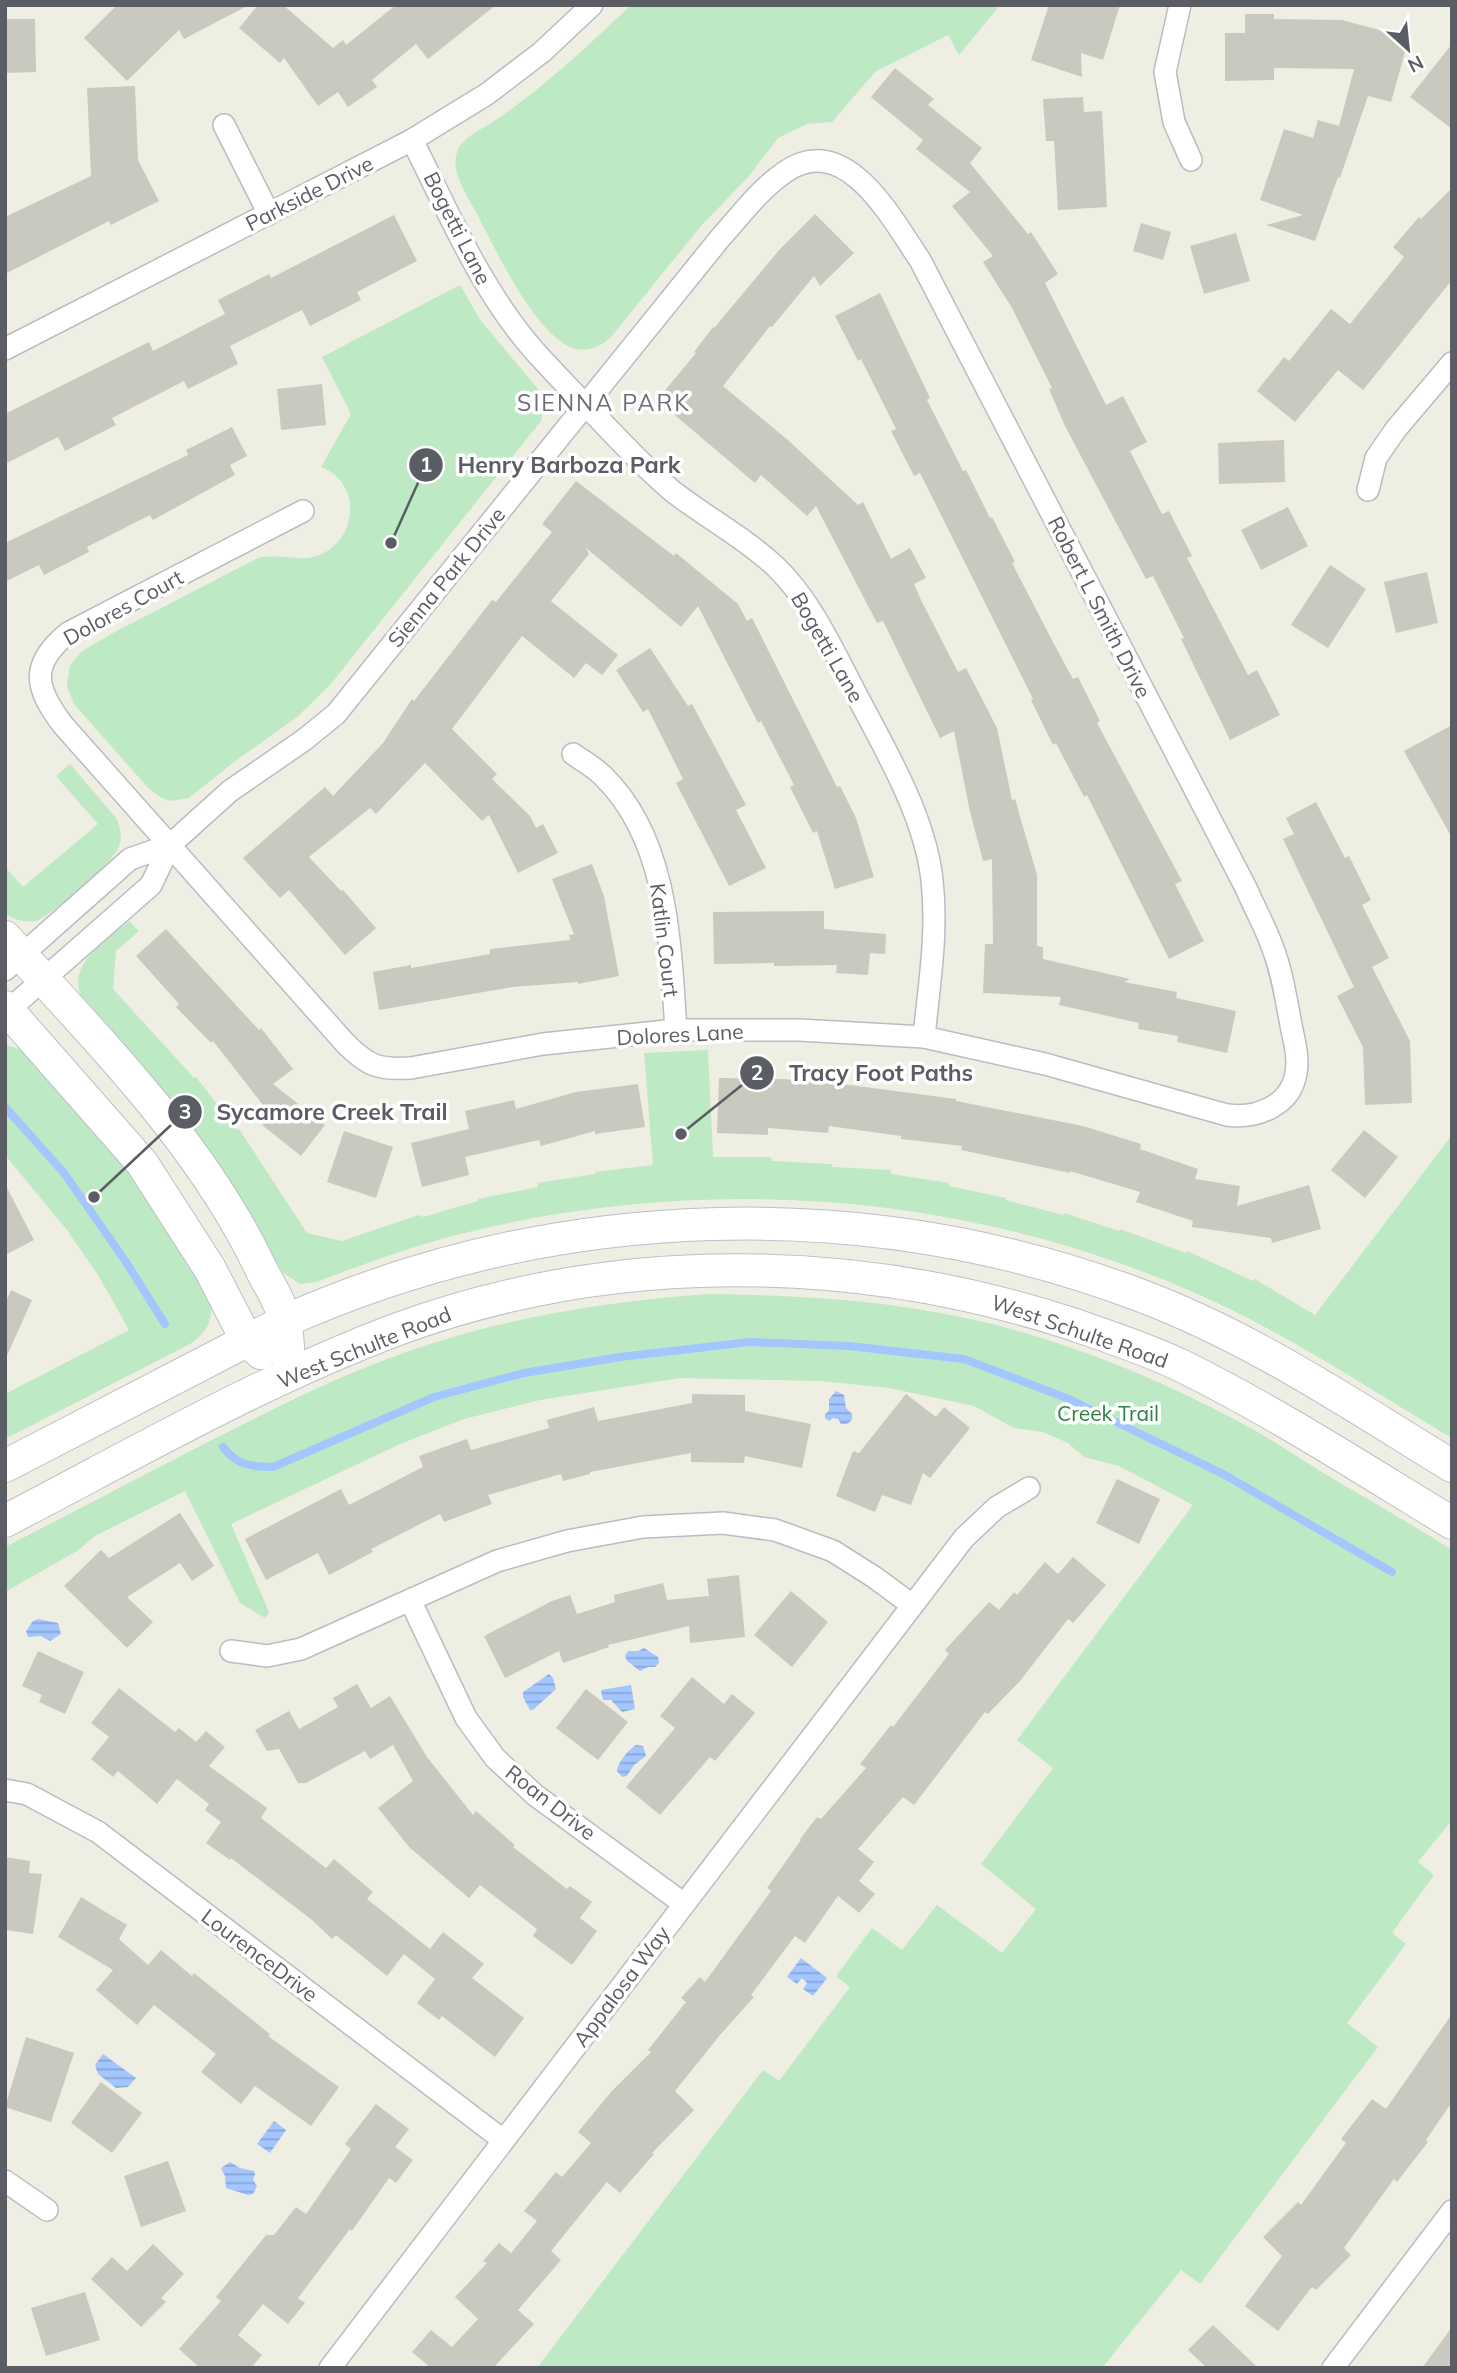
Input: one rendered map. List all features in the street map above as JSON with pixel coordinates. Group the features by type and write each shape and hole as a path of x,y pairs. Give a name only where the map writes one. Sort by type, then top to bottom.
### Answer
{"main road":[{"path":"11,954 43,979 184,1143 244,1234 285,1321 289,1375"},
{"path":"6,1010 142,1163 199,1251 247,1341 289,1375"},
{"path":"5,1466 285,1321 387,1282 451,1262 524,1244 622,1229 751,1222 847,1227 938,1239 1034,1261 1143,1296 1219,1330 1294,1370 1452,1466"},
{"name":"West Schulte Road","path":"5,1521 289,1375 401,1328 520,1294 600,1279 680,1272 752,1270 850,1275 924,1285 1019,1307 1118,1339 1179,1365 1256,1405 1452,1522"}],"street":[{"name":"Parkside Drive","path":"5,349 412,140 487,94 542,52 592,5"},
{"path":"1180,5 1165,72 1174,122 1191,160"},
{"path":"224,125 270,214"},
{"name":"Bogetti Lane","path":"412,140 479,273 505,316 531,348 644,466 672,490 742,538 777,568 802,597 822,629 906,791 923,839 932,877 935,925 924,1037"},
{"name":"Sienna Park Drive","path":"6,1010 151,885 170,845 230,791 304,740 336,714 721,237 769,185 788,170 809,162"},
{"name":"Robert L Smith Drive","path":"809,162 831,162 856,177 888,213 920,260 1246,888 1273,947 1297,1055 1296,1074 1291,1088 1277,1104"},
{"path":"1368,490 1376,458 1396,429 1452,363"},
{"name":"Dolores Court","path":"170,845 48,706 40,686 42,666 51,647 68,633 303,511"},
{"name":"Katlin Court","path":"573,754 604,776 629,810 650,852 664,901 676,1030"},
{"name":"Sienna Park Drive","path":"11,954 130,859 170,845"},
{"name":"Dolores Lane","path":"170,845 345,1043 360,1059 374,1067 411,1068 543,1044 676,1030 799,1030 924,1037 1057,1067 1227,1115 1244,1117 1260,1114 1277,1104"},
{"name":"Appalosa Way","path":"330,2368 964,1538 997,1507 1029,1488"},
{"path":"231,1651 267,1656 302,1649 497,1561 567,1541 643,1527 723,1523 775,1530 833,1551 912,1605"},
{"name":"Roan Drive","path":"410,1600 466,1718 495,1758 535,1795 684,1904"},
{"name":"LourenceDrive","path":"5,1790 27,1794 98,1832 503,2140"},
{"path":"5,2181 47,2210"},
{"path":"1333,2368 1452,2211"}],"green space":[{"path":"631,5 1000,5 959,55 948,35 875,72 832,122 807,124 778,138 749,176 701,226 611,337 597,347 580,350 568,346 554,336 528,306 461,184 456,170 456,157 468,138 547,81"},
{"path":"460,285 481,321 538,389 544,405 541,421 330,685 297,717 189,798 170,801 162,798 149,789 74,704 67,686 70,665 82,651 113,633 258,558 313,557 334,546 347,526 350,502 339,479 321,467 351,414 322,357"},
{"path":"70,764 116,818 121,834 120,845 105,865 43,918 28,922 16,919 5,913 5,867 23,887 98,824 56,776"},
{"path":"129,921 139,931 116,951 113,989 194,1078 196,1077 237,1130 239,1129 307,1233 342,1241 419,1215 423,1217 478,1199 538,1187 538,1183 653,1165 644,1053 708,1050 713,1157 771,1157 772,1161 891,1170 891,1174 949,1183 949,1186 1006,1198 1063,1215 1064,1213 1119,1231 1120,1229 1186,1253 1187,1251 1253,1281 1255,1279 1315,1315 1452,1135 1452,1438 1261,1325 1195,1293 1111,1260 1026,1234 938,1216 850,1204 761,1199 672,1201 583,1210 471,1231 316,1282 300,1284 282,1272 229,1180 200,1137 82,1000 78,987 84,964 90,954"},
{"path":"5,1045 20,1049 28,1055 138,1185 176,1241 206,1294 211,1309 205,1330 190,1344 5,1439 5,1394 129,1330 98,1275 67,1230 5,1155"},
{"name":"Creek Trail","path":"709,1294 801,1297 891,1305 989,1323 1064,1345 1138,1373 1209,1406 1274,1442 1452,1550 1452,1820 1418,1862 1434,1875 1392,1933 1406,1944 1347,2023 1378,2047 1200,2284 1181,2270 1102,2368 537,2368 763,2070 779,2081 850,1987 836,1976 872,1928 902,1950 937,1905 1002,1953 1036,1909 981,1864 1053,1768 1017,1740 1193,1505 1119,1466 1084,1457 1068,1443 1043,1432 1014,1428 974,1406 889,1388 821,1381 680,1378 540,1400 464,1419 400,1444 231,1524 269,1612 265,1618 240,1603 185,1491 95,1536 77,1551 5,1592 5,1547 298,1397 353,1373 408,1351 470,1332 538,1316 606,1305"}],"water":[{"path":"836,1391 844,1395 846,1408 852,1414 852,1420 847,1424 841,1424 838,1419 829,1421 825,1418 829,1411 829,1399"},
{"path":"38,1619 58,1623 61,1634 50,1641 41,1636 28,1637 26,1631 33,1621"},
{"path":"644,1648 658,1657 659,1663 655,1667 640,1671 627,1661 625,1656 628,1651"},
{"path":"549,1674 556,1689 530,1710 523,1692"},
{"path":"631,1685 635,1709 622,1712 611,1700 603,1700 601,1690"},
{"path":"636,1745 643,1746 646,1756 634,1765 627,1776 622,1777 617,1771 619,1764"},
{"path":"801,1958 827,1978 813,1996 803,1989 807,1983 802,1978 797,1984 787,1977"},
{"path":"103,2054 136,2078 128,2087 116,2088 98,2074 95,2065"},
{"path":"274,2121 286,2130 270,2153 257,2144"},
{"path":"230,2162 240,2168 254,2171 253,2180 257,2186 253,2194 226,2188 221,2168"}],"building":[{"path":"117,5 249,5 184,39 179,30 127,81 84,38"},
{"path":"258,5 283,5 333,48 343,40 346,45 396,5 496,5 428,59 416,44 372,80 377,87 348,107 338,92 318,106 284,58 280,63 239,28"},
{"path":"1049,5 1120,5 1103,60 1081,53 1082,77 1031,60"},
{"path":"1245,14 1274,14 1274,19 1342,20 1409,38 1391,102 1368,96 1315,241 1266,225 1303,215 1260,200 1284,129 1313,138 1318,120 1339,126 1354,69 1274,68 1274,80 1225,81 1225,33 1245,33"},
{"path":"5,19 35,19 36,72 5,73"},
{"path":"1452,44 1452,129 1410,97"},
{"path":"895,68 934,99 928,105 982,148 970,163 1028,234 1031,232 1058,274 1045,283 1106,405 1123,396 1147,442 1130,451 1162,514 1169,511 1192,556 1187,558 1248,675 1257,670 1280,715 1230,740 1153,576 1146,579 1065,426 1049,389 1052,388 1012,308 983,262 993,256 952,206 970,192 916,149 923,140 871,97"},
{"path":"135,86 138,160 159,201 111,225 109,221 5,274 5,217 91,176 87,88"},
{"path":"1083,97 1084,112 1102,111 1107,207 1058,210 1054,141 1046,141 1043,99"},
{"path":"1452,188 1452,280 1363,390 1338,370 1295,422 1257,391 1284,357 1289,361 1331,309 1350,324 1404,257 1393,247 1419,217 1421,219"},
{"path":"815,214 854,253 820,286 814,276 723,386 789,441 858,505 863,502 891,559 910,548 926,578 914,584 921,600 958,672 966,668 997,728 1012,800 1015,799 1037,875 1037,946 1043,947 1043,959 1130,979 1124,982 1177,992 1176,998 1236,1011 1227,1053 1177,1042 1178,1036 1138,1029 1139,1023 1059,1005 1061,997 983,993 985,944 993,944 992,859 983,861 954,731 940,738 883,621 877,623 816,506 807,516 761,475 755,483 657,400 696,353 694,352 713,327 780,249"},
{"path":"394,215 417,261 357,292 361,300 310,326 302,310 230,346 238,364 188,389 184,381 112,418 116,425 65,451 58,437 5,464 5,414 149,342 153,351 225,314 218,300 269,274 271,278"},
{"path":"1141,223 1171,232 1163,260 1133,251"},
{"path":"1236,233 1250,281 1204,294 1190,246"},
{"path":"880,293 930,398 927,400 963,471 966,470 990,518 992,517 1015,562 1012,563 1073,679 1078,677 1100,721 1097,723 1182,881 1175,884 1204,941 1169,959 1087,795 1084,797 1056,743 1053,745 1031,700 1033,699 920,473 914,476 891,431 896,429 861,359 858,361 835,316"},
{"path":"322,384 326,425 281,430 277,389"},
{"path":"232,427 247,456 230,465 235,475 153,520 150,515 87,547 89,552 44,575 39,565 5,582 5,543 188,455 186,450"},
{"path":"1284,440 1285,482 1219,484 1218,443"},
{"path":"576,481 674,556 676,553 738,604 747,621 752,618 837,787 840,786 856,818 874,877 835,889 817,831 813,833 790,787 794,785 761,721 758,723 698,606 681,627 586,548 589,554 551,601 618,655 602,675 586,663 574,678 522,636 452,729 497,774 492,779 530,816 536,828 543,824 558,853 518,873 489,815 482,821 425,763 376,814 370,808 309,857 376,928 345,955 289,890 280,898 243,858 325,787 333,796 383,743 412,699 414,701 492,600 496,602 552,532 542,524"},
{"path":"1288,507 1308,546 1261,570 1241,530"},
{"path":"1330,565 1366,589 1328,648 1291,625"},
{"path":"1427,572 1438,623 1396,633 1384,582"},
{"path":"650,648 688,706 692,704 746,805 736,810 766,868 729,886 676,783 683,779 648,709 643,712 616,670"},
{"path":"1452,725 1452,838 1404,751"},
{"path":"1316,802 1345,858 1349,856 1371,900 1362,905 1389,958 1372,967 1410,1041 1412,1103 1365,1105 1363,1047 1337,996 1354,987 1283,839 1294,834 1286,818"},
{"path":"592,864 604,896 619,976 578,984 513,987 379,1010 373,972 490,954 490,949 570,940 569,935 574,934 552,879"},
{"path":"824,911 824,929 886,934 885,954 870,953 868,975 836,973 837,965 714,964 713,912"},
{"path":"166,929 259,1030 261,1028 293,1069 273,1084 325,1125 301,1156 262,1125 270,1114 213,1041 211,1043 176,1007 179,1004 136,956"},
{"path":"719,1078 783,1079 850,1085 956,1099 1083,1126 1141,1144 1140,1149 1198,1169 1195,1179 1240,1186 1237,1206 1309,1185 1321,1229 1272,1243 1271,1238 1192,1227 1193,1221 1136,1202 1140,1192 1070,1171 961,1150 962,1146 901,1139 901,1136 829,1126 828,1133 768,1128 768,1135 717,1133"},
{"path":"638,1084 645,1127 595,1134 595,1131 541,1146 539,1140 465,1157 469,1175 422,1187 411,1143 469,1129 465,1111 514,1100 516,1109 576,1092"},
{"path":"1364,1130 1398,1157 1365,1198 1331,1170"},
{"path":"344,1131 393,1147 376,1198 327,1182"},
{"path":"5,1184 34,1240 5,1255"},
{"path":"11,1290 32,1300 5,1360 5,1303"},
{"path":"692,1394 745,1395 745,1411 811,1424 802,1468 745,1456 744,1463 691,1462 691,1453 590,1472 563,1481 561,1474 488,1495 492,1504 444,1522 440,1514 371,1549 373,1552 329,1575 318,1553 266,1580 245,1539 341,1489 349,1505 423,1467 419,1456 467,1439 471,1450 549,1428 547,1420 594,1407 598,1421 692,1403"},
{"path":"906,1394 936,1417 944,1407 970,1428 930,1478 923,1473 911,1505 882,1495 875,1512 836,1496 853,1451 859,1453"},
{"path":"1117,1479 1160,1499 1139,1544 1096,1523"},
{"path":"180,1513 214,1566 192,1581 180,1563 127,1597 153,1622 127,1648 64,1586 101,1550 109,1558"},
{"path":"1073,1557 1106,1585 1073,1623 1068,1619 1020,1681 988,1714 985,1712 914,1805 903,1797 858,1849 874,1862 859,1881 875,1894 859,1913 838,1896 805,1943 795,1936 751,1995 754,1997 675,2091 694,2110 652,2153 654,2154 620,2193 607,2182 551,2251 561,2260 518,2310 534,2324 493,2368 431,2368 412,2352 431,2330 452,2347 478,2319 455,2297 487,2263 483,2261 499,2243 511,2253 537,2221 524,2211 556,2172 562,2177 591,2143 578,2132 611,2092 651,2052 648,2050 686,2002 681,1998 700,1977 705,1982 771,1891 767,1888 800,1839 817,1817 821,1819 866,1768 860,1764 891,1725 893,1727 949,1654 945,1650 989,1602 999,1610 1014,1592 1017,1595 1045,1562 1058,1574"},
{"path":"739,1575 745,1637 690,1643 689,1626 608,1645 609,1647 563,1663 559,1651 505,1678 484,1636 552,1601 570,1595 577,1614 615,1602 614,1595 663,1583 667,1600 709,1596 707,1579"},
{"path":"791,1591 828,1622 792,1667 754,1635"},
{"path":"38,1651 84,1672 65,1714 39,1702 42,1695 22,1686"},
{"path":"692,1677 724,1704 732,1694 755,1713 715,1761 710,1757 660,1815 626,1787 675,1728 660,1716"},
{"path":"357,1684 371,1708 390,1696 427,1757 473,1815 476,1811 515,1845 513,1847 567,1889 570,1886 592,1902 580,1918 597,1931 572,1965 533,1936 537,1929 480,1885 469,1898 409,1847 378,1808 413,1781 393,1745 370,1759 365,1751 306,1783 298,1783 279,1749 267,1751 255,1730 289,1711 299,1729 338,1707 333,1698"},
{"path":"119,1688 175,1732 179,1728 196,1742 206,1731 225,1747 209,1766 267,1808 261,1818 326,1868 334,1859 373,1892 367,1899 430,1949 443,1932 484,1964 472,1978 524,2018 495,2057 442,2016 439,2020 417,2003 435,1979 404,1954 387,1976 336,1935 332,1939 312,1920 231,1858 230,1860 206,1843 221,1822 205,1810 209,1804 177,1779 157,1804 118,1771 113,1777 91,1759 109,1737 91,1723"},
{"path":"586,1689 628,1722 598,1760 556,1728"},
{"path":"5,1857 30,1861 29,1873 42,1874 33,1934 5,1930"},
{"path":"81,1897 127,1925 119,1939 148,1965 161,1950 270,2034 268,2036 339,2087 311,2126 255,2086 241,2104 201,2072 216,2054 154,2005 137,2025 96,1990 113,1970 58,1937"},
{"path":"1452,2014 1452,2102 1426,2140 1428,2142 1397,2182 1394,2179 1344,2248 1351,2255 1316,2290 1312,2287 1278,2331 1245,2306 1282,2256 1263,2237 1298,2202 1301,2205 1346,2143 1341,2139 1372,2099 1386,2109"},
{"path":"26,2037 74,2053 51,2122 5,2107"},
{"path":"101,2082 142,2113 112,2153 71,2123"},
{"path":"376,2104 409,2129 395,2147 413,2160 396,2183 389,2178 352,2231 350,2229 298,2298 305,2303 288,2324 263,2304 238,2335 262,2355 251,2368 200,2368 179,2349 221,2301 216,2297 266,2235 274,2235 296,2207 306,2214 351,2149 345,2144"},
{"path":"168,2161 186,2211 141,2227 124,2176"},
{"path":"153,2244 184,2274 161,2298 166,2302 141,2327 91,2279 112,2257 127,2271"},
{"path":"85,2292 100,2340 46,2356 31,2308"},
{"path":"1213,2325 1258,2368 1207,2368 1188,2350"},
{"path":"1452,2327 1452,2368 1422,2368"}],"waterway":[{"path":"5,1107 64,1173 165,1324"},
{"path":"223,1447 233,1458 245,1464 273,1467 434,1397 524,1373 620,1357 750,1342 849,1346 964,1359 1069,1399 1223,1474 1392,1572"}],"place":[{"name":"Henry Barboza Park","path":"391,543"},
{"name":"Tracy Foot Paths","path":"681,1134"},
{"name":"Sycamore Creek Trail","path":"94,1197"}],"district":[{"name":"SIENNA PARK","path":"604,402"}]}
